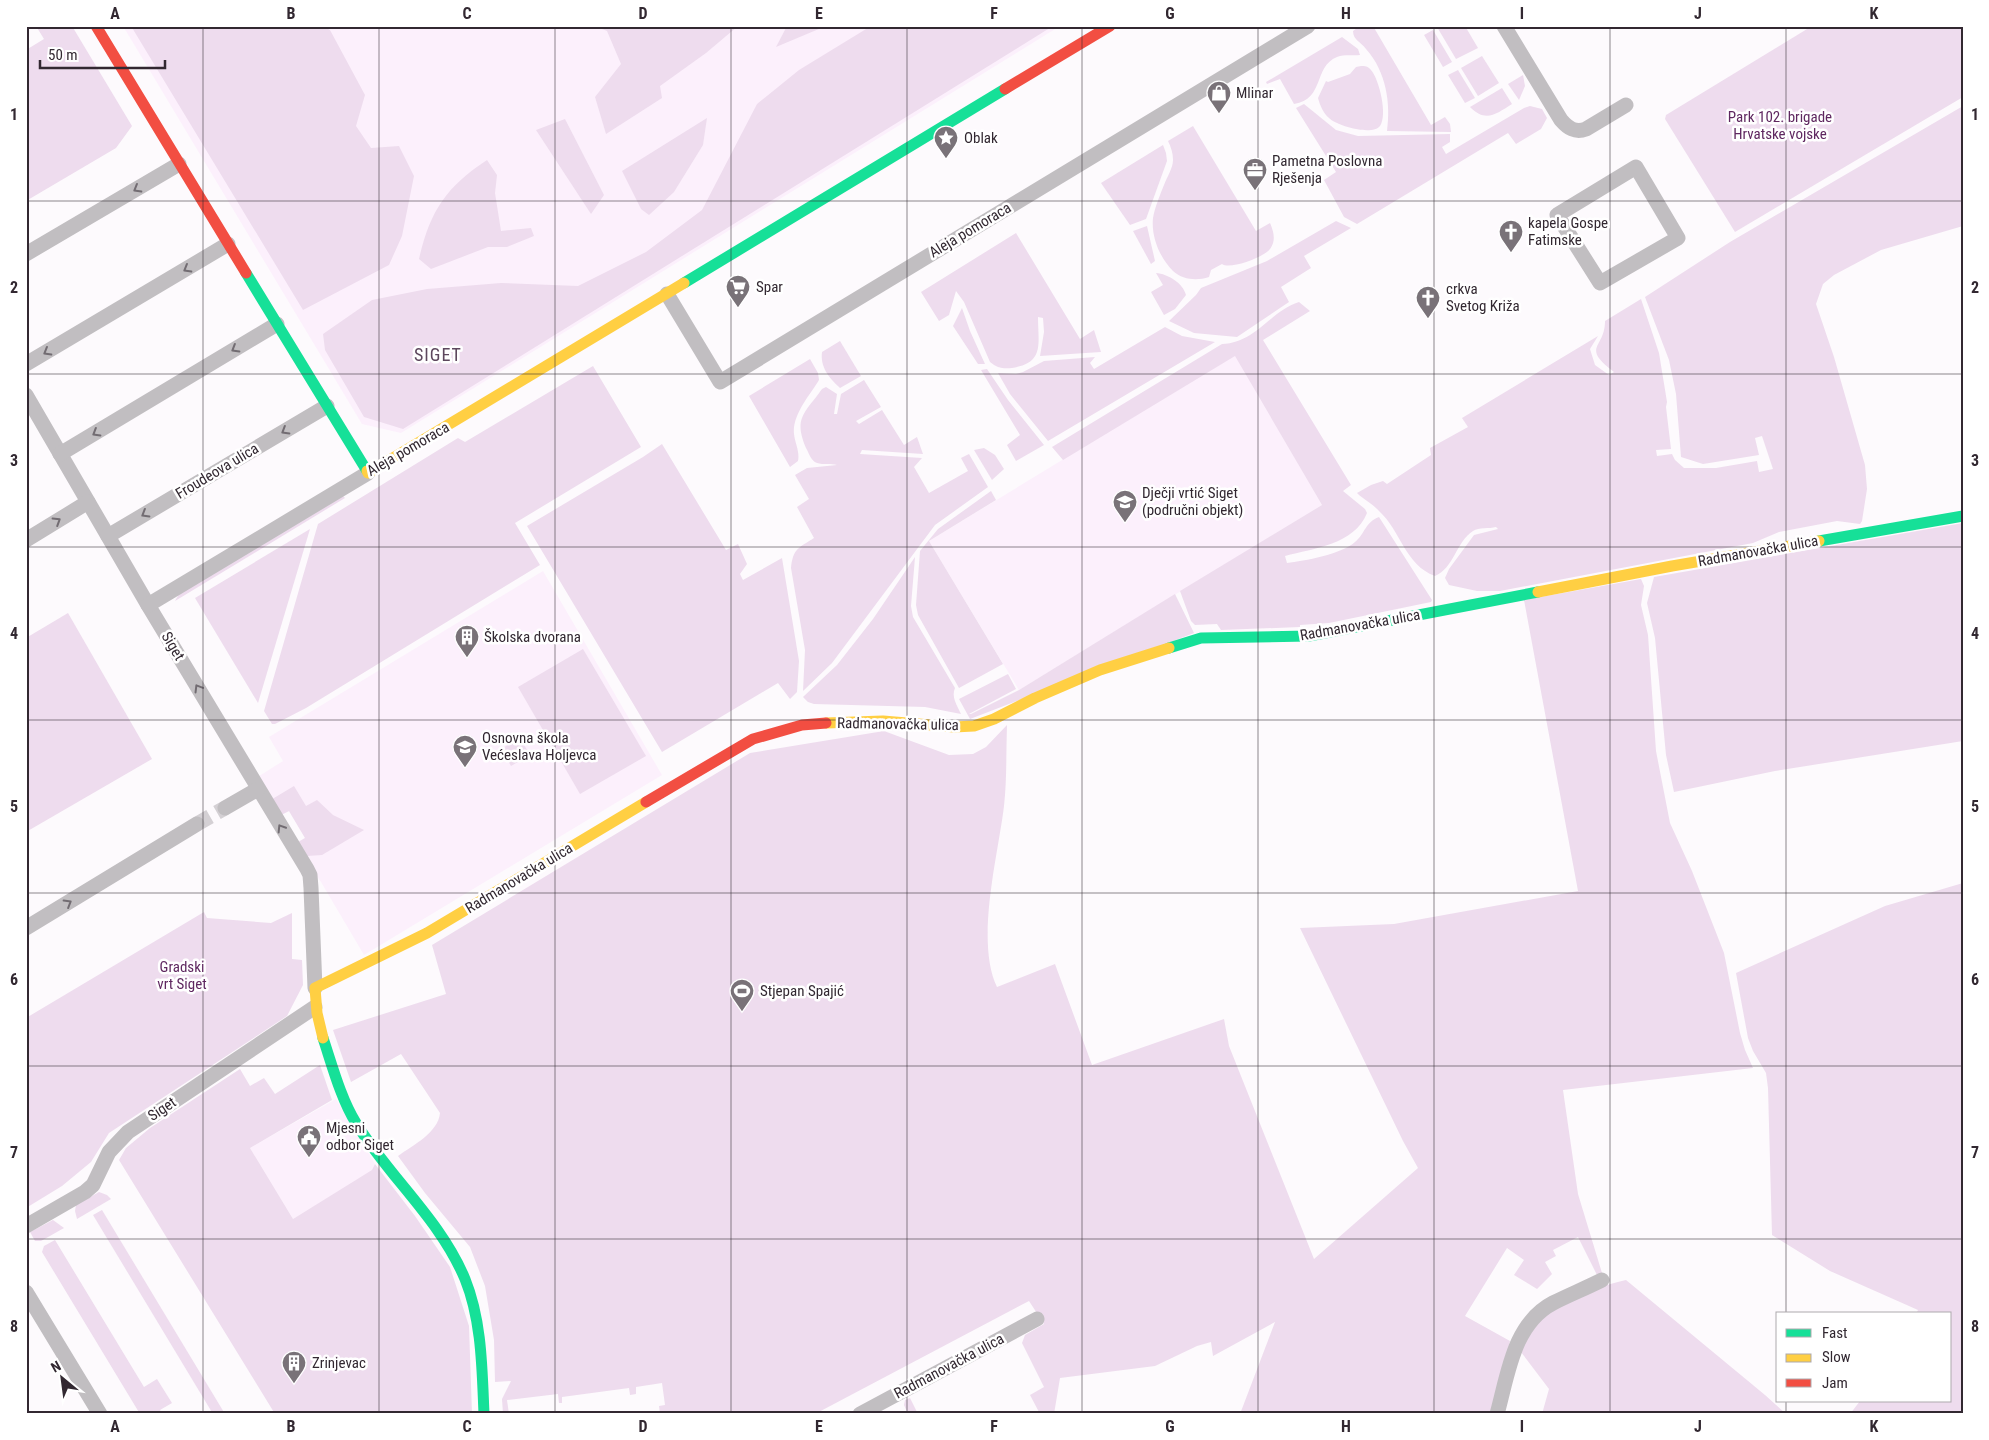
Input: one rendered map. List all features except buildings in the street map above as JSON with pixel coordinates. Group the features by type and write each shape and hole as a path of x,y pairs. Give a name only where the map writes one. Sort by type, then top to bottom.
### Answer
{"street":[{"path":"96,26 368,473"},
{"name":"Aleja pomoraca","path":"148,605 1110,26"},
{"name":"Aleja pomoraca","path":"667,294 720,382 1308,26"},
{"path":"1504,26 1561,120 1567,126 1580,131 1586,129 1626,106"},
{"path":"26,254 179,164"},
{"path":"1636,167 1678,238 1600,283 1557,215 1636,167"},
{"path":"26,364 228,244"},
{"path":"60,454 277,324"},
{"name":"Siget","path":"26,395 148,605 310,875 315,988"},
{"name":"Froudeova ulica","path":"108,536 327,406"},
{"path":"26,540 88,502"},
{"name":"Radmanovačka ulica","path":"315,988 428,933 718,759 753,739 762,736 802,725 837,722 883,721 954,727 974,726 994,719 1035,698 1100,670 1195,640 1229,637 1309,636 1672,566 1963,516"},
{"path":"225,808 258,789"},
{"path":"26,928 197,824"},
{"path":"315,988 315,1007 321,1036 346,1102 358,1127 442,1236 458,1263 470,1290 475,1308 480,1342 484,1414"},
{"name":"Siget","path":"26,1226 85,1192 92,1185 109,1152 128,1132 315,1007"},
{"path":"1497,1414 1521,1333 1533,1318 1551,1304 1602,1280"},
{"path":"26,1292 100,1414"},
{"name":"Radmanovačka ulica","path":"860,1414 1037,1319"}],"shaded area":[{"path":"123,26 1060,26 401,433 362,424"},
{"name":"Dječji vrtić Siget (područni objekt)","path":"1235,355 1322,505 1019,690 929,541"},
{"name":"Osnovna škola Većeslava Holjevca","path":"543,571 662,775 364,955 321,882 297,848 305,838 289,811 281,815 256,778 283,761 269,737"},
{"path":"336,1099 375,1164 373,1170 293,1219 250,1148"}],"green space":[{"path":"36,26 72,26 132,126 116,148 26,201 26,50 44,39"},
{"path":"131,26 322,26 330,30 365,95 356,126 371,148 399,146 414,176 402,236 389,265 303,310"},
{"path":"595,26 738,26 706,53 660,86 662,98 606,134 595,97 621,64 607,31"},
{"path":"787,26 826,26 776,47"},
{"path":"871,26 1053,26 403,429 364,417 325,350 323,334 372,300 427,289 501,283 578,286 646,252 702,210 757,104 799,70"},
{"path":"1360,26 1373,26 1431,125 1445,117 1450,124 1451,132 1387,131 1388,109 1385,88 1373,58 1354,37 1353,31"},
{"path":"1465,26 1478,48 1456,59 1437,27"},
{"name":"Park 102. brigade Hrvatske vojske","path":"1812,26 1961,26 1963,97 1735,232 1665,119 1666,115"},
{"path":"1433,30 1452,62 1443,67 1424,35"},
{"path":"1342,37 1358,49 1360,55 1340,56 1330,62 1325,68 1315,90 1304,101 1294,104 1280,79 1267,84 1266,82"},
{"path":"1482,56 1499,83 1478,96 1461,68"},
{"path":"1361,66 1371,70 1382,97 1382,121 1376,129 1354,129 1333,121 1323,111 1318,98 1326,81 1328,82 1350,74 1356,67"},
{"path":"1458,70 1475,98 1465,103 1448,75"},
{"path":"1523,75 1525,86 1519,100 1508,84"},
{"path":"1502,88 1512,104 1496,114 1481,115 1470,107"},
{"path":"1304,104 1336,130 1358,136 1450,134 1450,142 1442,147 1446,154 1524,108 1530,106 1542,109 1547,118 1541,129 1516,144 1508,133 1357,224 1344,217 1324,180 1336,172 1296,108"},
{"path":"1963,106 1963,226 1881,250 1834,275 1823,284 1816,304 1834,357 1865,465 1867,489 1860,524 1837,521 1779,532 1753,543 1500,591 1477,591 1449,585 1445,578 1449,569 1474,535 1498,529 1496,527 1473,531 1467,536 1447,567 1435,576 1417,564 1386,519 1357,493 1383,481 1387,484 1431,455 1430,448 1468,427 1462,418 1598,336 1590,349 1595,365 1609,375 1614,372 1598,357 1596,352 1602,337 1605,321 1641,299 1659,353 1667,402 1671,449 1656,450 1657,456 1672,454 1675,460 1684,468 1716,468 1757,461 1759,472 1773,469 1762,436 1755,438 1759,455 1703,464 1681,457 1676,394 1669,360 1645,297 1730,242"},
{"path":"707,118 703,145 674,192 649,215 641,209 622,171"},
{"path":"565,119 604,195 591,214 536,130"},
{"path":"1193,126 1256,231 1270,223 1274,236 1270,249 1261,256 1239,264 1222,264 1211,270 1209,277 1200,279 1181,276 1168,266 1160,254 1153,232 1153,218 1156,205 1173,163 1168,141"},
{"path":"1163,145 1167,161 1146,219 1130,225 1101,183"},
{"path":"487,160 497,175 495,193 501,231 531,228 534,236 507,247 488,247 431,269 419,259 428,227 450,191"},
{"path":"1336,221 1351,228 1304,256 1311,268 1281,287 1289,302 1237,337 1194,333 1169,321 1201,288 1267,261"},
{"path":"1147,226 1155,261 1151,264 1133,231"},
{"path":"1016,233 1080,339 1094,330 1101,352 1040,356 1044,332 1043,318 1038,317 1038,344 1035,357 1023,365 1012,368 1000,368 990,362 964,302 956,291 949,315 939,321 921,292"},
{"path":"1156,273 1174,280 1182,287 1186,295 1175,309 1164,315 1151,292 1163,285"},
{"path":"1299,302 1310,311 1263,340 1351,485 1343,491 1365,509 1367,513 1361,524 1343,539 1332,544 1285,556 1287,563 1322,556 1349,546 1358,539 1374,519 1379,517 1432,600 1431,602 1329,623 1300,625 1300,627 1221,630 1217,624 1195,625 1191,621 1180,591 1322,505 1235,356 1063,460 1052,447 1222,344 1234,342 1254,333 1280,312"},
{"path":"962,308 985,364 978,364 953,326"},
{"path":"1165,327 1182,336 1215,342 1048,441 1010,394 998,373 1016,374 1044,361 1095,357 1090,363 1094,369"},
{"path":"840,341 861,376 840,388 826,372 822,363 822,352"},
{"path":"810,359 818,373 819,380 802,406 796,420 794,434 798,461 790,467 749,396"},
{"path":"593,366 641,447 515,523 540,565 306,708 272,724 264,711 318,524 458,438 465,442"},
{"path":"987,369 1008,400 1044,445 1016,461 1007,445 1020,435 981,370"},
{"path":"864,380 881,407 856,421 859,424 882,410 904,445 917,437 923,454 862,450 860,454 922,458 914,467 929,493 968,471 961,458 969,454 988,487 935,525 832,663 803,691 805,650 791,568 795,552 814,538 797,507 809,499 795,475 807,468 837,465 819,464 813,461 802,438 801,422 806,410 822,389 826,387 837,394 834,414 837,414 841,394"},
{"path":"662,444 726,550 738,544 747,564 740,574 743,580 782,558 799,661 797,692 790,699 778,683 662,752 527,526"},
{"path":"984,448 995,455 1004,469 992,480 974,450"},
{"path":"991,491 996,500 929,541 1003,664 959,688 918,615 916,605 920,551 938,529"},
{"path":"342,495 345,498 175,601 179,594"},
{"path":"1963,523 1963,741 1775,771 1674,792 1666,755 1655,638 1647,603 1654,577"},
{"path":"310,529 258,703 195,598"},
{"path":"915,557 911,606 913,617 955,688 954,698 961,714 925,707 814,704 808,702 803,697 837,665 873,619"},
{"path":"1641,579 1644,586 1641,605 1648,635 1656,751 1670,823 1692,871 1724,953 1740,1033 1753,1068 1563,1090 1578,1194 1602,1273 1597,1275 1578,1237 1553,1250 1556,1256 1545,1262 1552,1274 1537,1289 1514,1275 1524,1260 1507,1248 1465,1316 1510,1341 1494,1414 1240,1414 1275,1322 1213,1356 1211,1342 1197,1346 1155,1366 1060,1378 1054,1414 1040,1414 1030,1395 1044,1387 1022,1343 1025,1335 1044,1324 1029,1301 815,1414 660,1414 659,1406 665,1405 662,1383 636,1387 636,1394 630,1395 629,1388 562,1397 562,1403 559,1403 558,1394 507,1400 509,1414 503,1414 502,1399 511,1381 495,1382 494,1340 485,1286 470,1247 425,1193 398,1156 435,1127 440,1113 401,1054 351,1082 333,1030 446,994 432,945 750,753 884,731 949,755 973,754 986,747 1007,725 1004,806 993,873 988,923 988,946 991,968 997,987 1055,964 1092,1065 1224,1019 1229,1046 1314,1259 1418,1168 1403,1141 1300,928 1394,924 1578,891 1524,600"},
{"path":"1175,594 1194,633 970,719 959,699 1008,674 1016,689 969,714 971,714 1019,690"},
{"path":"68,613 152,759 26,832 26,638"},
{"path":"583,649 646,756 580,794 518,687"},
{"path":"520,738 530,755 511,766 501,749"},
{"path":"294,786 306,806 317,800 333,815 364,830 322,855 307,856 298,842 305,838 289,811 281,815 269,801"},
{"path":"1963,883 1963,1414 1850,1414 1859,1402 1952,1402 1952,1312 1917,1312 1918,1310 1830,1271 1772,1235 1766,1073 1748,1038 1736,973 1885,906"},
{"name":"Gradski vrt Siget","path":"204,912 207,918 271,923 292,913 292,959 302,960 303,985 287,1016 109,1133 91,1162 62,1186 26,1208 26,1018"},
{"path":"320,1065 332,1100 250,1148 293,1219 372,1170 375,1164 415,1216 450,1267 469,1326 472,1414 275,1414 119,1160 126,1148 150,1128 240,1069 250,1086 264,1078 275,1094"},
{"path":"99,1192 111,1199 77,1219 76,1205"},
{"path":"102,1210 225,1414 213,1414 93,1215"},
{"path":"53,1220 64,1228 41,1241 35,1241 30,1232"},
{"path":"55,1240 144,1387 157,1379 172,1403 160,1410 162,1414 140,1414 42,1252 44,1246"},
{"path":"1626,1280 1786,1414 1542,1414 1549,1389 1521,1352 1525,1339 1544,1317 1570,1300 1613,1283"},
{"path":"910,1398 918,1414 908,1414 904,1405 905,1400"}],"tunnel":[{"path":"197,824 225,808"}],"traffic: fast":[{"path":"684,283 1005,89"},
{"path":"246,273 367,471"},
{"path":"1819,541 1963,516"},
{"path":"1169,648 1201,638 1309,636 1538,592"},
{"path":"323,1038 341,1093 356,1123 383,1162 442,1237 465,1279 471,1295 478,1328 482,1363 484,1414"}],"traffic: slow":[{"path":"367,471 368,473 684,283"},
{"path":"1538,592 1672,566 1819,541"},
{"path":"826,723 883,721 954,727 974,726 994,719 1035,698 1100,670 1169,648"},
{"path":"323,1038 317,1013 315,988 427,933 646,802"}],"traffic: jam":[{"path":"96,26 246,273"},
{"path":"1005,89 1110,26"},
{"path":"646,802 753,739 802,725 826,723"}],"place":[{"name":"Mlinar","path":"1219,114"},
{"name":"Oblak","path":"946,159"},
{"name":"Pametna Poslovna Rješenja","path":"1255,191"},
{"name":"kapela Gospe Fatimske","path":"1511,253"},
{"name":"Spar","path":"738,308"},
{"name":"crkva Svetog Križa","path":"1428,319"},
{"name":"Dječji vrtić Siget (područni objekt)","path":"1125,523"},
{"name":"Školska dvorana","path":"467,658"},
{"name":"Osnovna škola Većeslava Holjevca","path":"465,768"},
{"name":"Stjepan Spajić","path":"742,1012"},
{"name":"Mjesni odbor Siget","path":"309,1158"},
{"name":"Zrinjevac","path":"294,1384"}],"district":[{"name":"SIGET","path":"438,355"}]}
